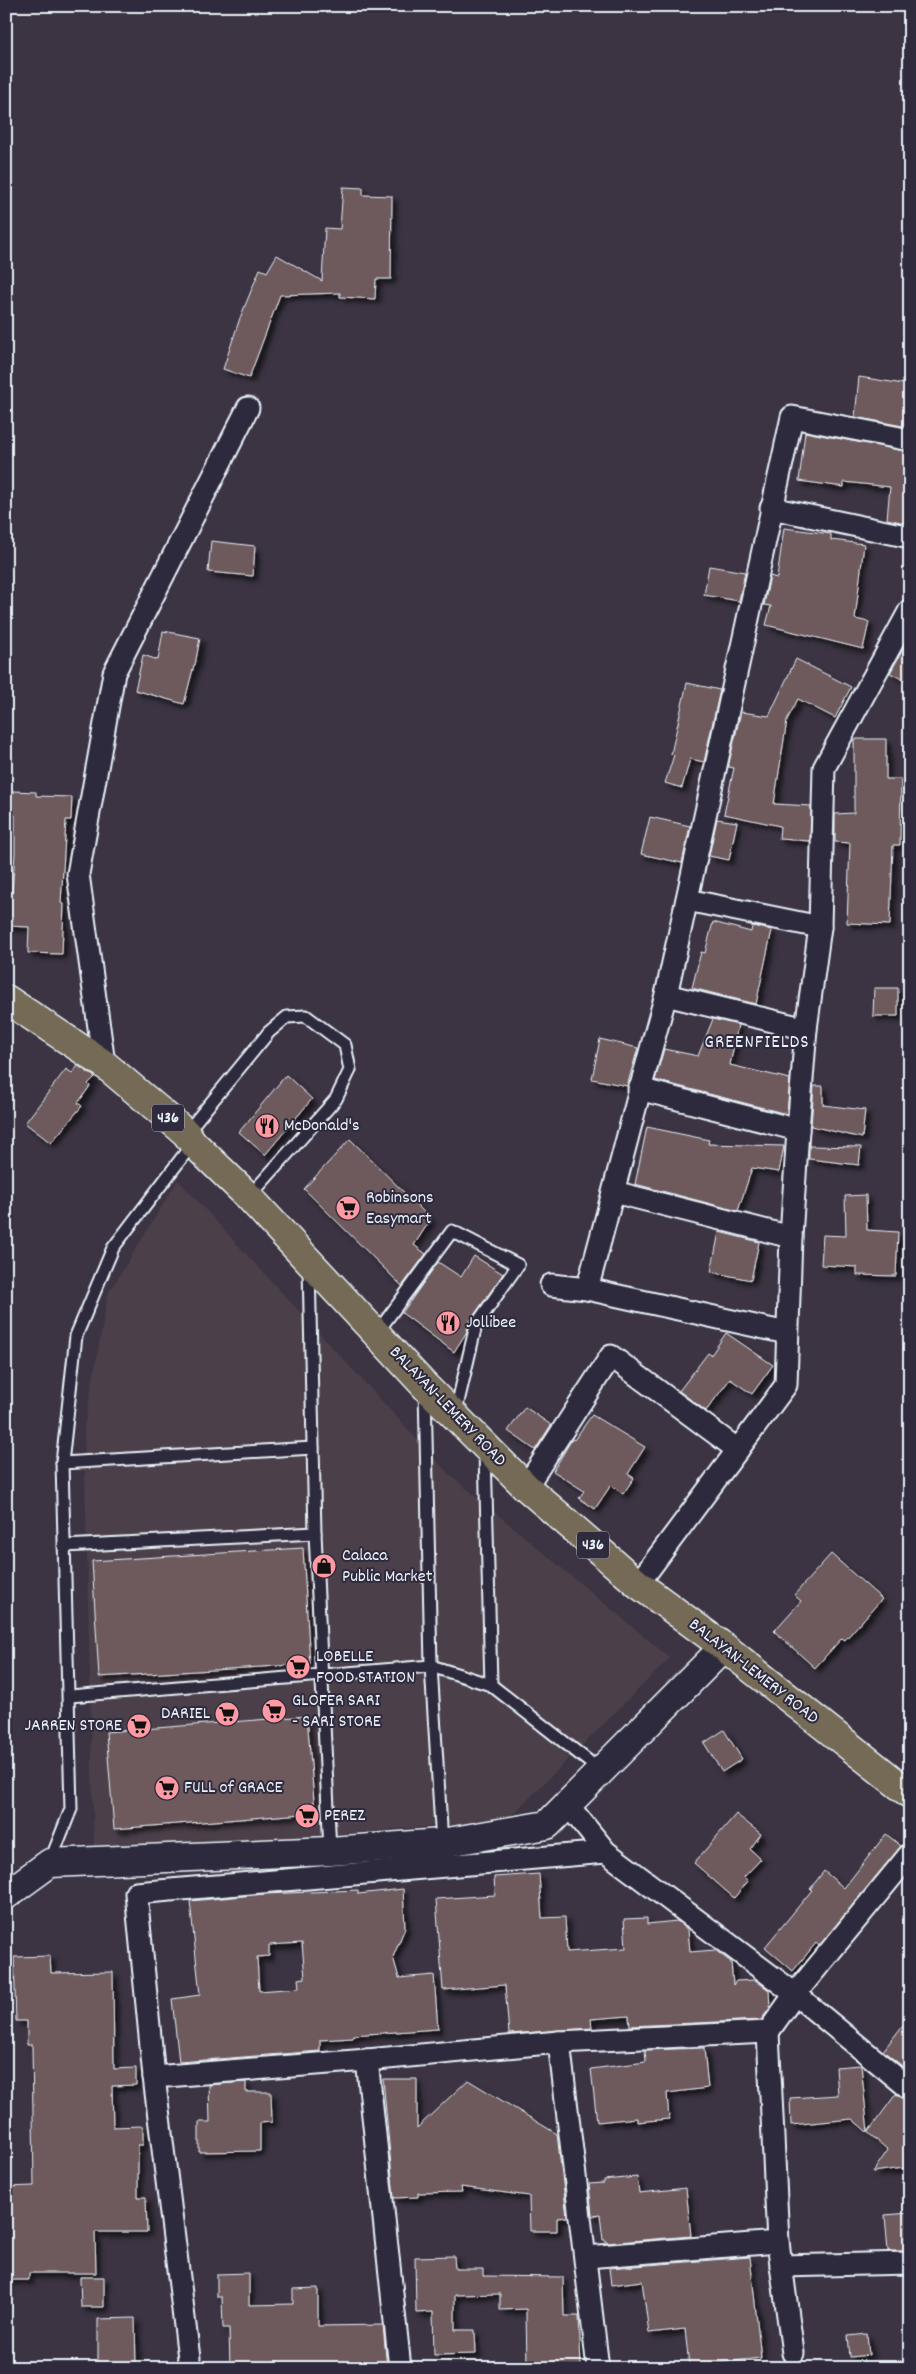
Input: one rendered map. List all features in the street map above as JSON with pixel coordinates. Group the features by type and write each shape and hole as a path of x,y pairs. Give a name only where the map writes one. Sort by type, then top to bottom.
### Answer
{"main road":[{"name":"BALAYAN-LEMERY ROAD","path":"6,999 104,1064 190,1138 309,1260 425,1386 526,1487 638,1584 724,1647 910,1794"}],"street":[{"path":"104,1064 78,874 114,673 248,408"},
{"path":"587,1289 614,1192 639,1089 666,996 792,417 910,440"},
{"path":"771,508 910,537"},
{"path":"638,1584 786,1385 791,1237 798,1130 806,1029 820,928 824,768 910,610"},
{"path":"687,900 820,928"},
{"path":"666,996 806,1029"},
{"path":"639,1089 798,1130"},
{"path":"614,1192 791,1237"},
{"path":"551,1285 587,1289 787,1333"},
{"path":"526,1487 611,1356 738,1450"},
{"path":"6,1895 50,1863 330,1851 442,1843 548,1825 724,1647"},
{"path":"568,1805 606,1852 795,1994 910,2089"},
{"path":"187,2368 187,2349 154,2077 136,1893 606,1852"},
{"path":"792,2353 778,2242 768,2032 795,1994 910,1854"},
{"path":"154,2077 559,2042 768,2032"},
{"path":"559,2042 598,2368"},
{"path":"368,2060 400,2368"},
{"path":"586,2257 778,2242"},
{"path":"781,2266 910,2262"}],"lane":[{"path":"50,1863 71,1809 70,1696 62,1462 76,1336 113,1248 190,1138 268,1032 287,1017 306,1016 345,1045 350,1070 336,1100 249,1197"},
{"path":"376,1334 452,1231 518,1265 476,1325 455,1417"},
{"path":"309,1260 315,1533 330,1851"},
{"path":"425,1386 431,1666 442,1843"},
{"path":"485,1447 491,1685"},
{"path":"62,1462 313,1448"},
{"path":"64,1546 315,1533"},
{"path":"70,1696 431,1666 491,1685 600,1771"}],"shaded area":[{"name":"Calaca Public Market","path":"178,1180 449,1474 670,1658 507,1820 94,1854 84,1429 108,1294"}],"building":[{"path":"343,187 363,188 363,195 392,196 391,279 376,279 375,299 340,297 340,293 280,295 249,378 223,369 240,318 260,269 267,272 277,255 322,281 325,228 340,229"},
{"path":"859,377 910,385 908,427 855,417"},
{"path":"805,432 910,452 910,524 887,519 890,487 844,482 844,487 799,481"},
{"path":"784,528 831,534 831,540 864,544 855,619 869,622 863,649 766,625 771,606 764,605 770,576 777,578"},
{"path":"211,541 255,546 253,576 208,572"},
{"path":"709,566 745,572 739,601 704,595"},
{"path":"163,631 200,638 195,665 184,704 135,690 143,655 158,660"},
{"path":"910,637 910,683 890,673"},
{"path":"796,659 851,687 835,718 798,699 787,720 774,804 811,806 810,841 779,839 780,826 724,814 734,768 728,767 741,712 769,716"},
{"path":"687,683 720,690 704,762 690,759 682,788 665,783 674,755 671,754"},
{"path":"854,739 886,739 886,779 901,779 900,845 893,845 890,925 847,923 850,843 835,842 835,814 854,813"},
{"path":"13,791 36,792 36,796 72,797 71,820 66,820 61,903 64,904 62,954 28,953 29,927 6,926 6,893 12,893 15,853 15,815 11,815"},
{"path":"650,817 690,826 682,863 641,854"},
{"path":"717,819 737,822 729,860 709,856"},
{"path":"713,922 751,932 752,926 772,930 756,1004 692,988 701,952 705,953"},
{"path":"874,988 898,988 898,1016 873,1016"},
{"path":"713,1019 738,1025 730,1065 790,1079 787,1114 655,1080 664,1049 698,1056"},
{"path":"600,1039 638,1048 627,1086 592,1079"},
{"path":"78,1066 95,1077 88,1084 90,1086 78,1103 82,1106 51,1143 25,1123 66,1069 72,1073"},
{"path":"286,1075 312,1099 265,1155 239,1132"},
{"path":"814,1086 823,1086 823,1105 865,1110 862,1138 811,1126"},
{"path":"647,1127 709,1140 708,1144 784,1146 779,1172 752,1168 738,1211 635,1184"},
{"path":"350,1139 431,1219 414,1245 426,1254 402,1286 304,1189"},
{"path":"809,1146 861,1147 859,1165 809,1159"},
{"path":"866,1195 867,1230 898,1232 896,1276 857,1275 857,1267 821,1265 823,1235 846,1236 845,1196"},
{"path":"719,1232 759,1242 751,1280 711,1272"},
{"path":"474,1256 503,1274 470,1321 466,1333 454,1352 402,1313 438,1262 461,1277"},
{"path":"726,1333 773,1365 752,1394 730,1379 706,1411 679,1391 708,1353 711,1355"},
{"path":"525,1407 551,1425 535,1450 508,1431"},
{"path":"592,1415 645,1447 628,1474 634,1478 623,1494 611,1485 595,1509 579,1498 584,1491 553,1471 572,1439 574,1440"},
{"path":"303,1548 310,1664 99,1677 92,1561"},
{"path":"831,1554 882,1599 845,1640 842,1638 815,1668 774,1631 801,1601 794,1595"},
{"path":"307,1716 315,1813 114,1829 106,1732"},
{"path":"724,1730 742,1759 722,1772 704,1743"},
{"path":"736,1814 761,1834 750,1849 761,1859 744,1877 748,1881 734,1898 694,1863"},
{"path":"886,1834 901,1846 819,1946 816,1943 793,1971 765,1947 812,1890 810,1889 824,1871 844,1888"},
{"path":"539,1874 542,1918 565,1917 567,1952 626,1948 624,1919 647,1918 647,1924 677,1921 688,1930 690,1952 715,1950 731,1962 733,1985 736,1981 755,1980 769,1990 770,2008 761,2020 630,2026 629,2016 591,2019 592,2028 509,2034 505,1985 443,1990 436,1899 495,1895 494,1877"},
{"path":"403,1889 405,1928 393,1957 399,1978 434,1975 438,2029 353,2035 353,2038 320,2040 320,2051 179,2062 172,1999 200,1995 190,1901 265,1894 358,1890 358,1894","holes":["302,1943 305,1978 298,1979 299,1988 259,1991 257,1957 269,1956 269,1945"]},
{"path":"50,1956 51,1973 113,1972 114,2069 136,2068 136,2085 112,2086 113,2127 143,2126 143,2145 138,2145 138,2197 146,2197 147,2232 95,2232 96,2273 29,2273 29,2280 6,2280 6,2187 34,2186 32,2045 27,2045 27,2021 16,2021 14,1957"},
{"path":"910,2016 910,2072 883,2051"},
{"path":"704,2048 708,2088 667,2093 669,2119 637,2122 637,2118 597,2122 591,2069 646,2062 645,2050"},
{"path":"861,2065 868,2132 896,2094 910,2101 910,2167 873,2172 888,2150 852,2119 791,2125 790,2098 838,2095 836,2067"},
{"path":"383,2079 417,2079 417,2128 468,2080 557,2134 567,2217 557,2218 557,2231 530,2231 529,2196 461,2187 462,2192 418,2193 418,2197 394,2198"},
{"path":"246,2082 246,2092 271,2092 272,2122 260,2123 260,2151 199,2152 199,2122 210,2122 209,2085"},
{"path":"637,2177 639,2193 686,2188 691,2236 606,2243 606,2240 603,2240 600,2215 592,2216 589,2184 604,2183 604,2180"},
{"path":"910,2213 910,2251 888,2251 885,2215"},
{"path":"454,2256 455,2269 483,2269 483,2276 563,2277 564,2316 579,2316 581,2366 527,2367 526,2309 500,2310 500,2294 455,2295 455,2330 475,2330 476,2354 434,2355 433,2312 416,2313 415,2257"},
{"path":"750,2257 761,2358 689,2366 685,2329 649,2333 642,2281 611,2285 609,2268"},
{"path":"249,2273 249,2305 293,2304 293,2289 318,2288 318,2326 383,2325 387,2368 230,2368 229,2328 223,2328 222,2297 217,2297 217,2274"},
{"path":"80,2277 104,2277 104,2307 81,2307"},
{"path":"135,2318 136,2368 98,2368 98,2319"},
{"path":"867,2334 869,2355 850,2357 848,2336"}],"place":[{"name":"McDonald's","path":"267,1126"},
{"name":"Robinsons Easymart","path":"348,1208"},
{"name":"Jollibee","path":"448,1323"},
{"name":"Calaca Public Market","path":"324,1566"},
{"name":"LOBELLE FOOD STATION","path":"298,1667"},
{"name":"GLOFER SARI - SARI STORE","path":"274,1711"},
{"name":"DARIEL","path":"227,1714"},
{"name":"JARREN STORE","path":"139,1726"},
{"name":"FULL of GRACE","path":"167,1788"},
{"name":"PEREZ","path":"307,1816"}],"district":[{"name":"GREENFIELDS","path":"757,1043"}]}
